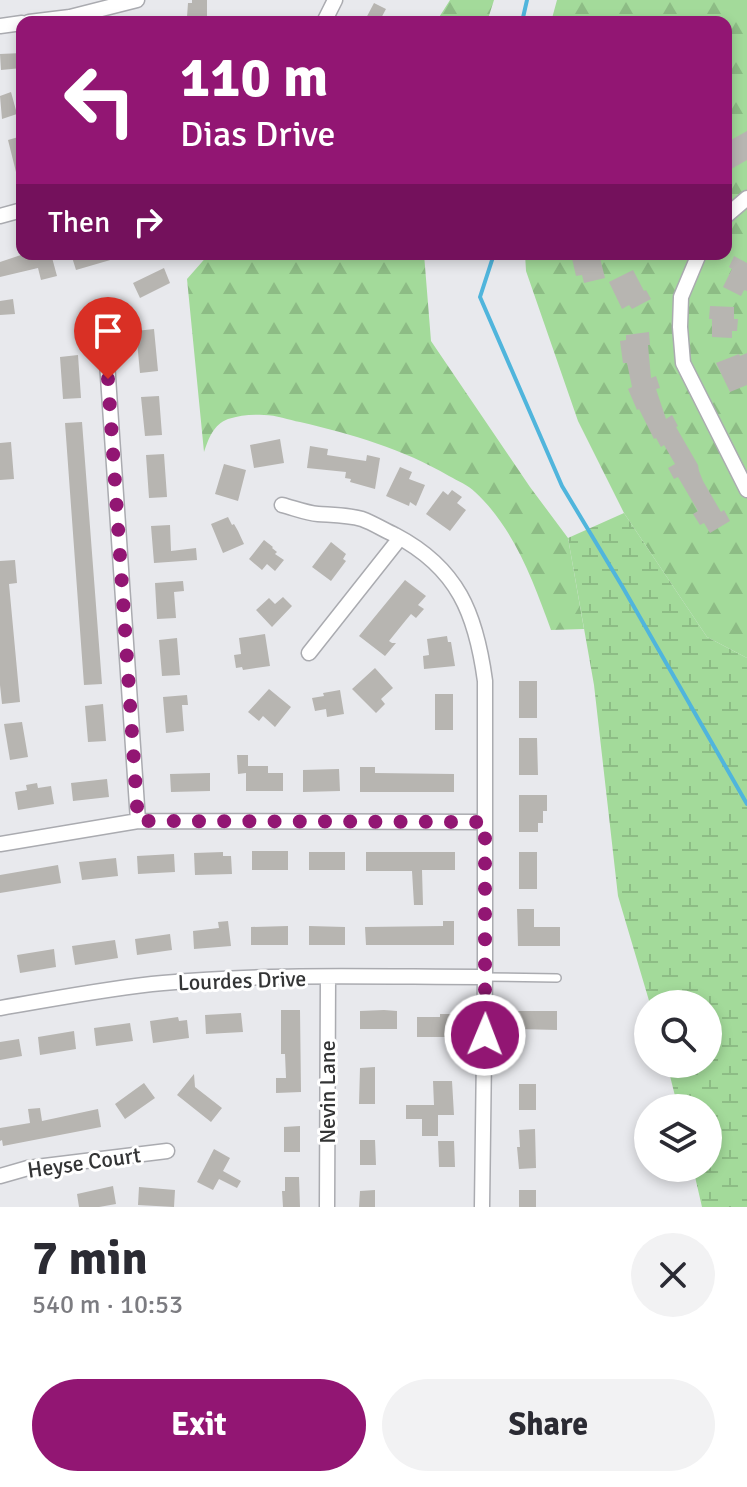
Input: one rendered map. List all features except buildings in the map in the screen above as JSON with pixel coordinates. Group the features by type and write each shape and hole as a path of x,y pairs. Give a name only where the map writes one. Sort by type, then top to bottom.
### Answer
{"street":[{"path":"74,16 137,0"},
{"path":"696,260 681,297 683,363 747,490"},
{"path":"106,347 138,821"},
{"path":"282,505 314,514 361,519 418,548 439,565 457,588 471,616 481,647 485,681 482,1207"},
{"path":"309,653 400,538"},
{"path":"0,844 138,821 485,822"},
{"name":"Lourdes Drive","path":"0,1008 160,983 264,977 485,977"},
{"name":"Nevin Lane","path":"327,1207 328,977"},
{"name":"Heyse Court","path":"0,1176 28,1168 167,1151"}],"lane":[{"path":"485,977 557,978"}],"green space":[{"path":"450,0 494,0 489,16 440,16"},
{"path":"557,0 747,0 747,658 707,637 624,513 578,421 526,271 525,260 732,260 732,16 553,16"},
{"path":"204,260 424,260 431,341 568,538 584,629 551,630 521,556 501,522 475,492 432,466 377,443 260,415 246,415 223,422 212,432 204,452 187,279"},
{"path":"624,513 707,637 747,658 747,1207 702,1207 696,1182 722,1182 722,1094 674,1094 670,1078 722,1078 722,990 646,990 618,896 594,685 568,538"}],"waterway":[{"path":"523,16 527,0"},
{"path":"492,260 480,297 562,486 747,804"}],"route":[{"path":"108,379 138,821 485,822 485,1035"}]}
